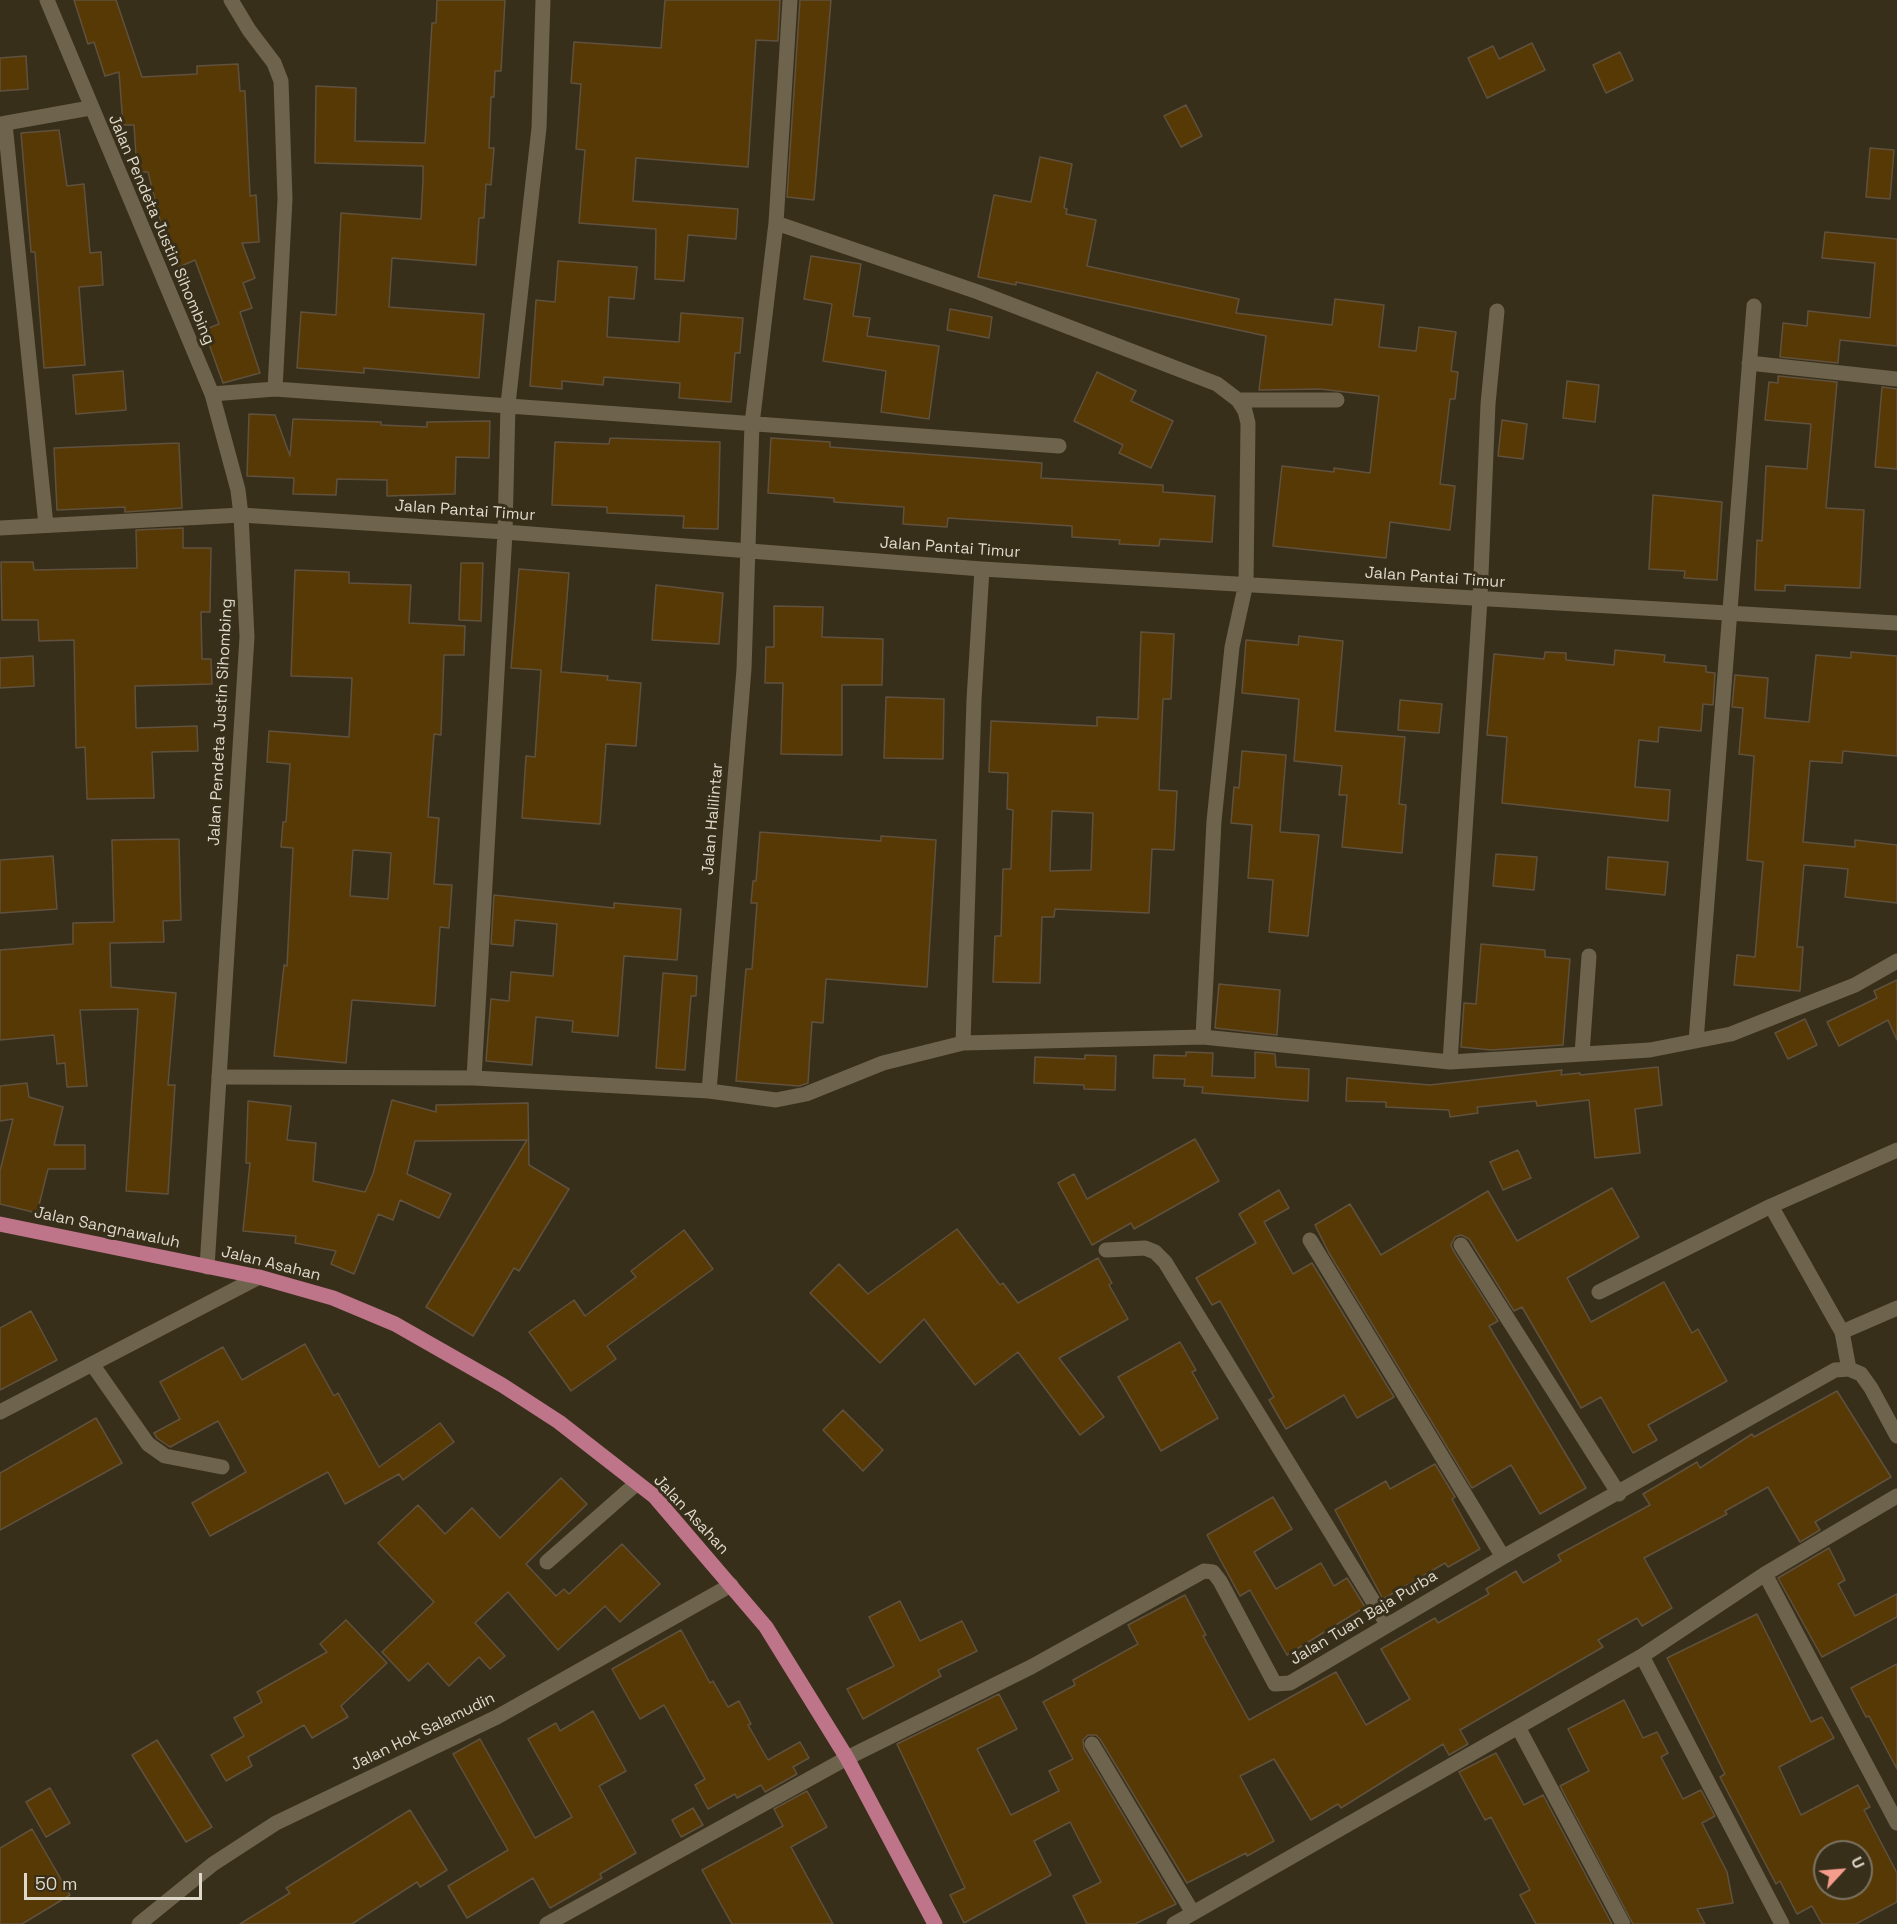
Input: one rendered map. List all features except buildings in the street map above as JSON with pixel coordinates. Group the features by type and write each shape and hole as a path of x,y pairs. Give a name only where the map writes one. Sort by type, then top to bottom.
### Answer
{"main road":[{"name":"Jalan Sangnawaluh","path":"0,1224 207,1266"},
{"name":"Jalan Asahan","path":"207,1266 259,1277 333,1298 395,1323 512,1391 559,1422 654,1496 766,1627 847,1758 935,1924"}],"street":[{"name":"Jalan Pendeta Justin Sihombing","path":"47,0 90,108 212,394 238,490 247,637 207,1266"},
{"path":"231,0 249,30 274,63 281,81 285,199 274,388"},
{"path":"474,1078 506,532 508,404 539,128 543,0"},
{"name":"Jalan Halilintar","path":"709,1090 744,669 752,424 776,222 790,0"},
{"path":"46,525 2,124 90,108"},
{"path":"776,222 978,292 1217,384 1238,400 1245,411 1248,423 1246,583 1232,647 1215,809 1203,1037"},
{"path":"1696,1041 1754,306"},
{"path":"1450,1062 1480,599 1488,404 1497,311"},
{"path":"1749,363 1897,379"},
{"path":"212,394 274,388 1059,446"},
{"path":"1238,400 1337,400"},
{"name":"Jalan Pantai Timur","path":"0,528 241,515 506,532 982,569 1246,583 1730,615 1897,623"},
{"path":"963,1043 974,700 982,569"},
{"path":"1582,1054 1589,956"},
{"path":"219,1077 474,1078 709,1090 776,1100 791,1099 883,1063 963,1043 1203,1037 1450,1062 1650,1050 1731,1034 1855,985 1897,961"},
{"path":"1599,1292 1771,1206 1897,1150"},
{"path":"1771,1206 1842,1332 1849,1369 1861,1374 1897,1436"},
{"path":"1310,1240 1503,1557"},
{"path":"1461,1245 1619,1494"},
{"path":"1106,1251 1145,1248 1155,1252 1165,1262 1387,1624"},
{"path":"0,1412 259,1277"},
{"path":"1842,1332 1897,1308"},
{"path":"92,1364 148,1444 165,1456 222,1467"},
{"name":"Jalan Tuan Baja Purba","path":"847,1758 1031,1667 1204,1571 1213,1572 1220,1581 1272,1680 1279,1686 1290,1683 1503,1557 1619,1494 1835,1370 1849,1369"},
{"path":"547,1562 637,1483"},
{"path":"1174,1924 1642,1656 1765,1574 1897,1496"},
{"path":"1765,1574 1897,1823"},
{"name":"Jalan Hok Salamudin","path":"139,1924 213,1864 276,1822 497,1718 731,1585"},
{"path":"1642,1656 1782,1924"},
{"path":"1518,1727 1623,1924"},
{"path":"1092,1744 1193,1913"},
{"path":"548,1924 847,1758"}]}
